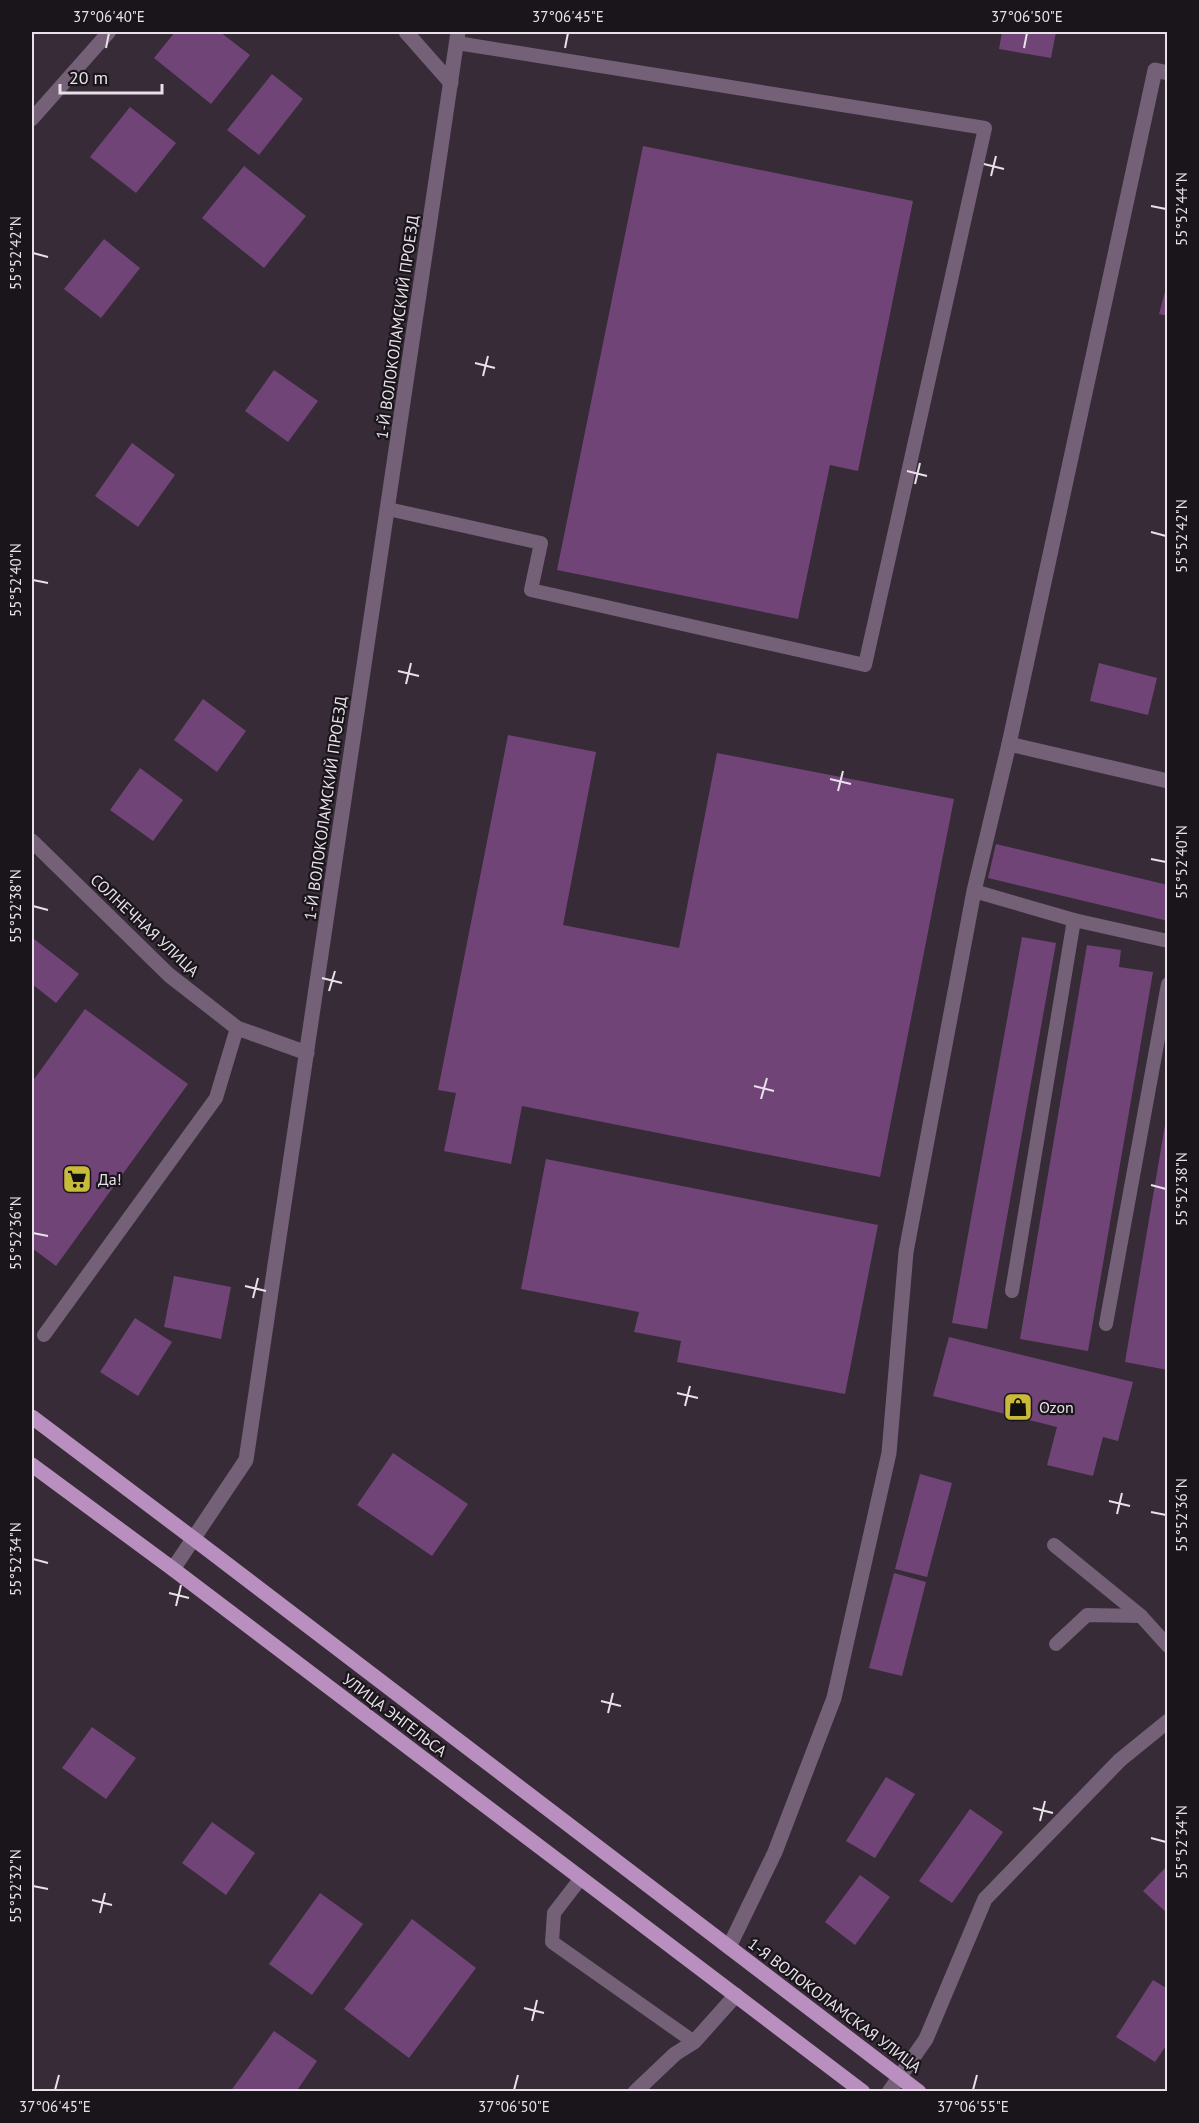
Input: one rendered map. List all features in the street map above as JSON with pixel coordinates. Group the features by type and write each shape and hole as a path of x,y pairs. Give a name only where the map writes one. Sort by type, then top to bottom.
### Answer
{"main road":[{"name":"УЛИЦА ЭНГЕЛЬСА","path":"32,1417 729,1947"},
{"name":"УЛИЦА ЭНГЕЛЬСА","path":"32,1465 736,1995"},
{"name":"1-Я ВОЛОКОЛАМСКАЯ УЛИЦА","path":"729,1947 919,2091"},
{"path":"736,1995 863,2091"}],"street":[{"path":"406,32 451,83"},
{"name":"1-Й ВОЛОКОЛАМСКИЙ ПРОЕЗД","path":"173,1569 246,1460 458,37"},
{"path":"729,1947 775,1852 834,1698 889,1453 906,1251 974,891 1161,71"},
{"path":"1009,744 1167,781"},
{"name":"СОЛНЕЧНАЯ УЛИЦА","path":"32,841 168,975 237,1028 307,1053"},
{"path":"889,2091 926,2039 985,1899 1120,1760 1167,1721"},
{"path":"635,2091 675,2054 694,2042 736,1995"}],"lane":[{"path":"32,119 109,32"},
{"path":"388,509 541,543 531,590 865,665 985,128 458,37"},
{"path":"974,891 1074,920 1167,941"},
{"path":"1012,1291 1074,920"},
{"path":"1106,1324 1167,984"},
{"path":"44,1335 216,1098 237,1028"},
{"path":"1054,1545 1141,1616 1167,1646"},
{"path":"1056,1644 1087,1615 1141,1616"},
{"path":"581,1878 554,1913 552,1942 694,2042"}],"building":[{"path":"175,32 220,32 250,55 211,104 154,58"},
{"path":"1002,32 1056,32 1051,58 999,49"},
{"path":"272,74 303,99 259,155 227,130"},
{"path":"130,107 176,143 136,193 90,157"},
{"path":"643,146 913,201 858,471 830,465 798,619 557,570"},
{"path":"244,166 306,216 264,268 202,218"},
{"path":"104,239 140,268 101,318 64,289"},
{"path":"1168,285 1168,316 1159,314"},
{"path":"274,370 318,401 288,442 245,411"},
{"path":"132,443 175,475 138,527 95,496"},
{"path":"1099,663 1157,678 1148,715 1090,701"},
{"path":"203,699 246,731 217,772 174,740"},
{"path":"508,735 596,752 563,925 679,948 717,753 954,799 880,1177 522,1106 511,1164 444,1151 456,1093 438,1090"},
{"path":"140,768 183,800 153,841 110,810"},
{"path":"996,844 1168,885 1168,921 988,878"},
{"path":"1022,937 1056,943 987,1329 952,1323"},
{"path":"34,939 79,974 56,1003 32,984 32,942"},
{"path":"1087,945 1121,950 1119,967 1153,972 1088,1351 1020,1339"},
{"path":"85,1009 188,1084 56,1266 32,1248 32,1082"},
{"path":"1166,1119 1168,1119 1168,1370 1125,1362"},
{"path":"546,1159 878,1225 845,1394 677,1362 681,1341 634,1332 639,1312 521,1289"},
{"path":"174,1276 231,1287 221,1339 164,1327"},
{"path":"135,1318 172,1342 138,1396 100,1372"},
{"path":"949,1337 1133,1382 1118,1441 1103,1437 1093,1476 1047,1465 1057,1427 933,1396"},
{"path":"393,1453 468,1504 432,1556 357,1505"},
{"path":"920,1474 952,1483 927,1577 895,1569"},
{"path":"894,1573 926,1582 902,1676 869,1668"},
{"path":"92,1727 136,1758 106,1799 62,1768"},
{"path":"886,1777 915,1794 875,1858 846,1841"},
{"path":"970,1809 1003,1832 952,1903 919,1881"},
{"path":"212,1822 255,1853 226,1895 182,1863"},
{"path":"1168,1865 1168,1914 1143,1891"},
{"path":"860,1875 890,1897 855,1945 825,1922"},
{"path":"320,1893 363,1924 312,1995 269,1964"},
{"path":"412,1919 476,1968 409,2058 344,2009"},
{"path":"1153,1980 1168,1989 1168,2043 1155,2062 1116,2037"},
{"path":"274,2031 317,2061 296,2092 230,2092"}],"place":[{"name":"Да!","path":"77,1179"},
{"name":"Ozon","path":"1018,1407"}]}
